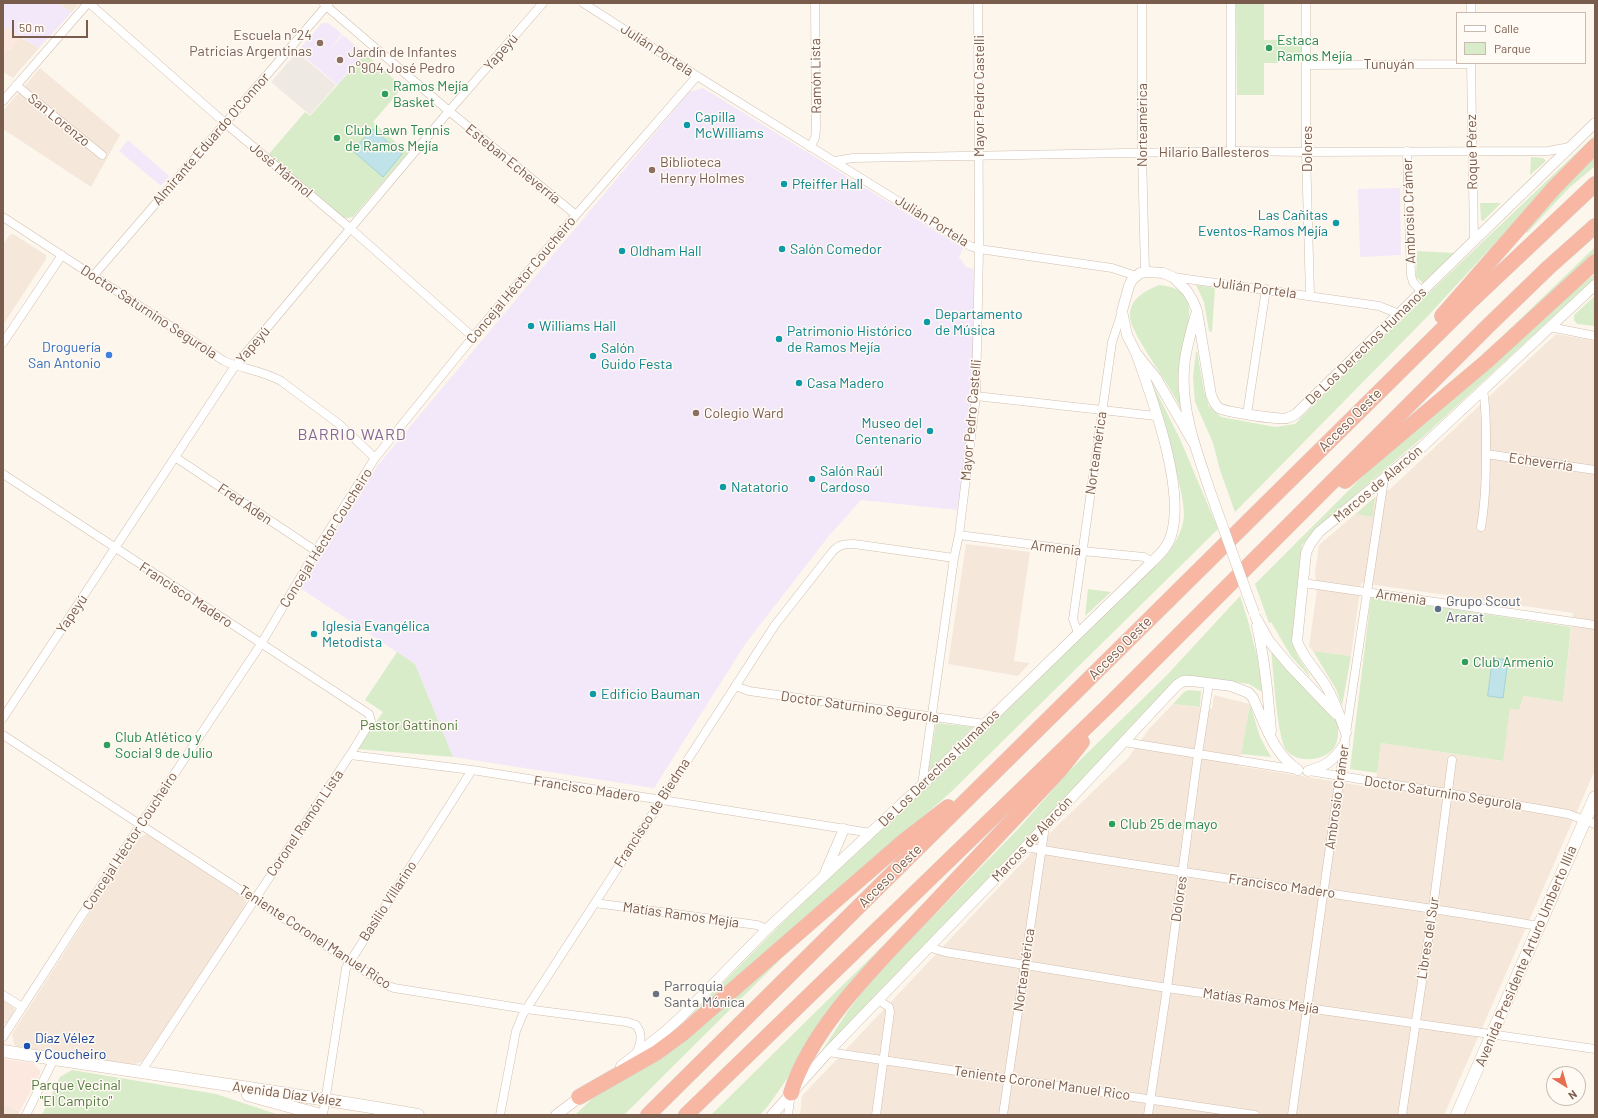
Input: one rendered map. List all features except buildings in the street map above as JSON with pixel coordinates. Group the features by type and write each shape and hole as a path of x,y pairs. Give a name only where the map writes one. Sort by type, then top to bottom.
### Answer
{"highway":[{"path":"1368,402 1521,224 1595,146"},
{"name":"Acceso Oeste","path":"648,1115 1494,278 1595,184"},
{"name":"Acceso Oeste","path":"686,1115 1111,703 1495,320 1595,226"},
{"path":"1256,557 1487,361 1595,262"},
{"path":"791,1094 796,1076 802,1066 830,1022 857,987 1059,771 1111,703"},
{"path":"579,1098 650,1057 682,1034 904,841 1001,766"}],"main road":[{"name":"Avenida Presidente Arturo Umberto Illia","path":"1457,1115 1539,926 1590,822 1595,796"},
{"path":"3,1051 203,1082 322,1115"},
{"name":"Avenida Díaz Vélez","path":"203,1082 325,1099 418,1115"}],"street":[{"path":"3,101 88,3"},
{"name":"José Mármol","path":"88,3 225,123 351,229 473,337"},
{"name":"Yapeyú","path":"3,718 235,366 449,111 543,3"},
{"name":"Julián Portela","path":"583,3 810,147 835,161 970,246 979,249 1112,268 1140,274 1163,273 1173,277 1310,295 1379,306 1399,314"},
{"name":"Ramón Lista","path":"810,147 815,138 816,130 815,3"},
{"name":"Mayor Pedro Castelli","path":"922,785 954,558 959,535 976,396 980,155 978,3"},
{"name":"Norteamérica","path":"1078,633 1073,619 1112,342 1129,286 1140,274 1142,3"},
{"path":"1230,3 1231,151"},
{"name":"Dolores","path":"1306,3 1306,152 1310,295"},
{"name":"Almirante Eduardo O'Connor","path":"94,275 326,4"},
{"name":"Esteban Echeverría","path":"326,4 449,111 576,215"},
{"name":"Tunuyán","path":"1307,65 1471,64"},
{"name":"Roque Pérez","path":"1471,64 1474,240"},
{"name":"Concejal Héctor Coucheiro","path":"3,1037 141,824 261,644 375,458 473,337 576,215 697,76"},
{"name":"San Lorenzo","path":"16,85 102,155"},
{"name":"De Los Derechos Humanos","path":"1173,277 1187,291 1194,301 1197,311 1210,395 1214,403 1223,410 1288,418 1296,414 1595,123"},
{"name":"Hilario Ballesteros","path":"835,161 853,158 1231,151 1548,151 1570,147"},
{"name":"Ambrosio Crámer","path":"1407,151 1411,275 1413,282 1422,292"},
{"name":"Doctor Saturnino Segurola","path":"4,221 94,275 224,361 235,366 268,375 281,381 339,424 375,458"},
{"path":"3,343 62,255"},
{"name":"Marcos de Alarcón","path":"1346,733 1338,716 1333,699 1326,686 1299,648 1297,641 1306,553 1310,544 1316,536 1422,447 1595,285"},
{"path":"1247,414 1266,289"},
{"path":"1122,311 1127,335 1136,353 1156,378 1193,442"},
{"path":"1197,311 1189,341 1184,374 1186,404 1193,442 1255,616 1262,650 1268,697 1271,739"},
{"path":"1550,327 1595,336"},
{"name":"De Los Derechos Humanos","path":"556,1115 636,1055 680,1018 767,929 922,785 1166,548 1170,540 1175,514 1175,500 1169,462 1136,353"},
{"path":"1481,527 1486,499 1486,408 1483,390"},
{"path":"976,396 1156,416"},
{"name":"Echeverría","path":"1486,454 1595,470"},
{"name":"Fred Aden","path":"175,457 316,552"},
{"name":"Francisco Madero","path":"3,474 115,549 369,714"},
{"name":"Ambrosio Crámer","path":"1292,1115 1344,745 1358,658 1366,592 1384,479"},
{"name":"Armenia","path":"959,535 1082,551 1144,557 1152,562"},
{"name":"Francisco de Biedma","path":"500,1115 518,1025 526,1009 660,800 775,625 833,551 838,546 854,544 954,558"},
{"name":"Armenia","path":"1303,583 1595,625"},
{"path":"1255,616 1269,641 1290,666 1338,716"},
{"name":"Marcos de Alarcón","path":"772,1115 828,1052 1045,826 1177,685 1183,681 1231,686 1249,692 1271,739 1284,758 1303,770"},
{"name":"Dolores","path":"1148,1115 1209,683"},
{"name":"Doctor Saturnino Segurola","path":"735,686 749,691 985,724"},
{"name":"Coronel Ramón Lista","path":"141,1072 372,721 369,714"},
{"name":"Teniente Coronel Manuel Rico","path":"3,735 255,898 349,961 394,988 526,1009 632,1023 638,1027 641,1036 640,1045 636,1055"},
{"name":"Doctor Saturnino Segurola","path":"1124,742 1447,793 1568,814 1590,822"},
{"path":"1303,770 1323,767 1336,757 1344,745"},
{"name":"Francisco Madero","path":"350,755 472,770 871,833"},
{"name":"Libres del Sur","path":"1402,1115 1414,1024 1433,908 1452,760"},
{"name":"Basilio Villarino","path":"322,1115 344,975 349,961 472,770"},
{"name":"Norteamérica","path":"1003,1115 1045,826"},
{"path":"824,877 844,829"},
{"name":"Francisco Madero","path":"1025,847 1183,872 1433,908 1539,926"},
{"name":"Matías Ramos Mejía","path":"595,903 757,925 767,929"},
{"name":"Matías Ramos Mejía","path":"928,947 945,952 1167,988 1595,1049"},
{"path":"3,994 22,1007"},
{"path":"876,1115 890,1012 889,1007 878,1000"},
{"name":"Teniente Coronel Manuel Rico","path":"828,1052 1255,1115"},
{"path":"26,1115 54,1059"},
{"path":"788,1115 791,1094"}],"shaded area":[{"path":"3,3 57,3 72,12 39,48 3,26"},
{"path":"57,3 80,3 72,12"},
{"path":"322,23 328,23 342,34 328,51 343,35 364,53 337,85 298,51"},
{"path":"3,26 20,37 10,50 7,48 3,53"},
{"path":"20,37 39,48 13,78 3,72 3,53 7,48 10,50"},
{"path":"297,52 336,85 310,115 271,82"},
{"path":"40,68 120,135 91,187 3,129 3,111"},
{"name":"Colegio Ward","path":"703,88 963,248 959,257 966,267 974,269 973,388 969,439 957,510 861,500 828,537 746,643 654,788 453,757 415,664 300,588 378,465 689,92"},
{"path":"128,140 169,176 161,186 119,151"},
{"path":"1400,188 1401,255 1360,257 1358,189"},
{"path":"13,234 46,255 46,259 3,325 3,244 10,235"},
{"path":"1556,334 1595,341 1595,770 1444,1115 800,1115 802,1096 1055,828 1128,758 1149,729 1173,704 1212,709 1214,695 1250,704 1239,766 1375,788 1381,743 1502,761 1510,708 1522,696 1563,702 1573,613 1361,583 1351,656 1313,651 1309,646 1317,590 1315,573 1319,545 1375,497 1390,489"},
{"path":"966,544 1030,552 1014,661 1030,663 1018,676 948,664"},
{"path":"147,834 243,897 246,901 245,907 143,1061 132,1065 17,1047 14,1044 12,1034 137,839"},
{"path":"3,999 14,1008 14,1011 6,1024 3,1023"},
{"path":"3,1059 33,1063 40,1070 40,1074 20,1111 3,1104"},
{"path":"3,1104 20,1111 18,1115 3,1115"}],"green space":[{"name":"Estaca Ramos Mejía","path":"1236,3 1264,3 1264,40 1302,40 1302,57 1278,56 1278,63 1264,63 1264,95 1237,95"},
{"name":"Club Lawn Tennis de Ramos Mejía","path":"365,54 403,87 373,122 408,153 353,217 341,219 268,155 305,112 310,116"},
{"path":"1595,135 1595,137 1581,150 1426,318 1235,512 1220,470 1213,443 1195,402 1193,377 1196,352 1197,351 1204,391 1209,406 1221,417 1275,427 1295,424 1365,354"},
{"path":"1595,150 1595,166 1569,188 1527,233 1521,228"},
{"path":"1531,157 1543,158 1546,161 1530,175"},
{"path":"1480,203 1501,203 1483,221 1481,220"},
{"path":"1595,247 1595,259 1484,356 1485,353"},
{"path":"1417,251 1454,253 1423,283 1416,277"},
{"path":"1595,274 1595,278 1423,437 1328,518 1302,545 1293,641 1298,656 1311,678 1291,656 1271,622 1269,623 1255,584 1366,473 1543,316"},
{"path":"1159,285 1171,287 1182,293 1187,300 1189,308 1188,328 1178,382 1186,419 1131,323 1130,311 1132,305 1143,293"},
{"path":"1196,285 1215,288 1212,332 1209,331 1204,302"},
{"path":"1595,296 1595,326 1577,324 1574,320 1574,315"},
{"path":"1150,379 1180,439 1218,529 952,791 835,895 679,1027 787,918 978,738 1098,619 1165,557 1178,538 1182,527 1184,516 1183,504 1180,485"},
{"path":"1375,497 1373,517 1356,514"},
{"path":"1088,589 1111,592 1085,616"},
{"path":"1240,596 1258,660 1262,692 1249,684 1184,675 819,1055 848,1011 872,979 1019,828 1071,769 1166,676"},
{"name":"Club Armenio","path":"1371,597 1571,627 1563,702 1523,696 1519,710 1510,708 1503,761 1381,743 1377,773 1350,769"},
{"path":"1271,648 1338,722 1338,734 1335,746 1326,755 1319,758 1305,759 1298,758 1287,751 1278,718"},
{"path":"1313,651 1351,656 1342,706 1336,689"},
{"name":"Pastor Gattinoni","path":"397,652 415,664 453,757 357,749 383,712 365,700"},
{"path":"1189,690 1201,691 1200,707 1173,704 1184,692"},
{"path":"1250,704 1260,737 1271,757 1241,754"},
{"path":"936,723 973,727 928,773"},
{"path":"915,914 805,1053 760,1115 711,1115"},
{"path":"805,935 624,1115 575,1115 600,1091"},
{"name":"Parque Vecinal \"El Campito\"","path":"72,1070 216,1094 279,1115 42,1115 60,1077"}],"water":[{"path":"373,129 402,154 383,177 353,151"},
{"path":"1493,658 1508,660 1503,698 1488,696"}],"place":[{"name":"Escuela n°24 Patricias Argentinas","path":"320,43"},
{"name":"Estaca Ramos Mejía","path":"1269,48"},
{"name":"Jardín de Infantes n°904 José Pedro","path":"340,60"},
{"name":"Ramos Mejía Basket","path":"385,94"},
{"name":"Capilla McWilliams","path":"687,125"},
{"name":"Club Lawn Tennis de Ramos Mejía","path":"337,138"},
{"name":"Biblioteca Henry Holmes","path":"652,170"},
{"name":"Pfeiffer Hall","path":"784,184"},
{"name":"Las Cañitas Eventos-Ramos Mejía","path":"1336,223"},
{"name":"Salón Comedor","path":"782,249"},
{"name":"Oldham Hall","path":"622,251"},
{"name":"Departamento de Música","path":"927,322"},
{"name":"Williams Hall","path":"531,326"},
{"name":"Patrimonio Histórico de Ramos Mejía","path":"779,339"},
{"name":"Droguería San Antonio","path":"109,355"},
{"name":"Salón Guido Festa","path":"593,356"},
{"name":"Casa Madero","path":"799,383"},
{"name":"Colegio Ward","path":"696,413"},
{"name":"Museo del Centenario","path":"930,431"},
{"name":"Salón Raúl Cardoso","path":"812,479"},
{"name":"Natatorio","path":"723,487"},
{"name":"Grupo Scout Ararat","path":"1438,609"},
{"name":"Iglesia Evangélica Metodista","path":"314,634"},
{"name":"Club Armenio","path":"1465,662"},
{"name":"Edificio Bauman","path":"593,694"},
{"name":"Club Atlético y Social 9 de Julio","path":"107,745"},
{"name":"Club 25 de mayo","path":"1112,824"},
{"name":"Parroquia Santa Mónica","path":"656,994"},
{"name":"Díaz Vélez y Coucheiro","path":"27,1046"}],"district":[{"name":"BARRIO WARD","path":"352,435"}]}
